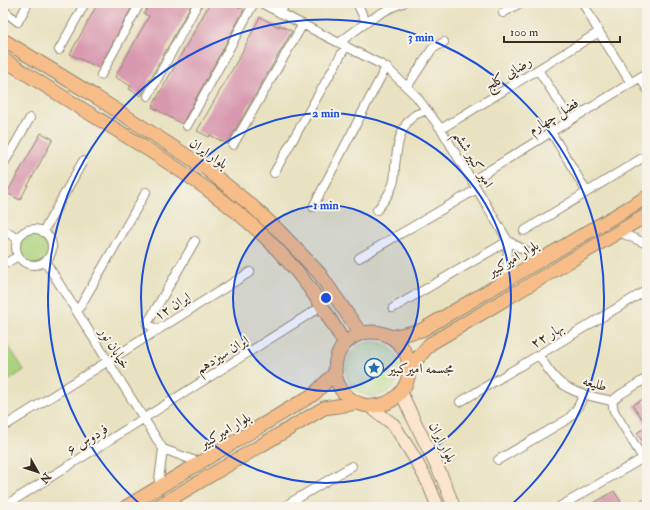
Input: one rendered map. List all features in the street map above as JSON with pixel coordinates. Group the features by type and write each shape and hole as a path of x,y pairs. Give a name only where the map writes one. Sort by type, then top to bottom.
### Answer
{"main road":[{"name":"بلوار ایران","path":"3,40 96,97 204,167 252,206 278,230 319,273 361,334"},
{"path":"3,59 172,165 243,217 267,239 292,266 317,299 345,344"},
{"name":"بلوار امیرکبیر","path":"391,338 422,330 647,197"},
{"path":"409,368 430,344 647,215"},
{"path":"157,507 324,408 363,404 381,405 392,400 402,392 407,381 409,368 407,356 401,346 391,338 382,334 371,332 361,334 345,344 339,353 335,373 339,386 346,396 363,404 394,425 418,463 438,507"},
{"name":"بلوار امیرکبیر","path":"126,507 314,394 335,373"},
{"name":"بلوار ایران","path":"402,392 442,477 454,507"}],"street":[{"path":"3,10 18,22 28,3"},
{"path":"59,50 85,3"},
{"path":"101,75 140,3"},
{"path":"148,96 198,3"},
{"path":"187,126 254,3"},
{"name":"امیر کبیر ششم","path":"261,3 386,67 407,87 416,96 441,129 508,241"},
{"path":"280,13 286,3"},
{"path":"357,3 366,22"},
{"path":"274,173 342,44 366,22 394,6 404,3"},
{"path":"503,13 520,3"},
{"path":"583,3 599,32 631,83"},
{"path":"233,145 303,24"},
{"name":"رضایی کلج","path":"441,129 599,32"},
{"path":"407,87 432,49 444,42"},
{"path":"313,207 386,67"},
{"path":"538,70 571,120"},
{"path":"643,75 647,89"},
{"name":"فضل چهارم","path":"472,181 643,75"},
{"path":"377,210 386,199 394,183 399,139 403,130 409,121 426,110"},
{"path":"3,165 30,118"},
{"path":"551,132 587,192"},
{"path":"524,231 647,155"},
{"path":"43,232 83,161"},
{"path":"359,258 477,189"},
{"path":"77,312 146,192"},
{"path":"3,230 18,239"},
{"path":"37,230 43,232 50,240 52,246 49,257 40,264 34,265 27,264 22,261 16,250 18,239 26,231 37,230"},
{"path":"619,232 647,244"},
{"path":"158,330 147,324 195,241"},
{"path":"508,241 541,259"},
{"path":"507,280 508,241"},
{"path":"393,308 508,241"},
{"path":"3,265 18,256"},
{"name":"خیابان نور","path":"45,261 163,449"},
{"name":"ایران ۱۲","path":"3,427 250,272"},
{"name":"بهار ۲۲","path":"460,402 647,290"},
{"name":"ایران سیزدهم","path":"144,418 314,311"},
{"name":"طلیعه","path":"539,355 551,374 564,386 583,395 612,401 614,411 646,460"},
{"path":"612,401 647,378"},
{"path":"498,460 568,419 578,409 583,395"},
{"name":"فردوس ۶","path":"3,507 144,418"},
{"path":"158,488 163,449 200,463"},
{"path":"559,507 646,460"},
{"path":"283,507 352,466"}],"green space":[{"path":"32,230 43,231 49,240 51,248 50,255 45,261 33,265 26,263 20,258 16,248 21,237 25,233"},
{"path":"3,338 24,370 3,384"},
{"path":"368,342 378,342 388,346 396,354 400,364 400,374 396,384 388,392 378,396 368,396 358,392 350,384 346,374 346,364 350,354 358,346"}],"building":[{"path":"98,3 134,3 99,68 70,54"},
{"path":"150,3 192,3 141,96 129,89 131,86 115,77 149,16 144,14"},
{"path":"210,3 231,3 244,10 182,124 152,107"},
{"path":"260,17 279,27 279,25 292,31 227,144 210,135 209,137 197,131 240,56"},
{"path":"41,133 53,139 20,200 7,193"},
{"path":"643,399 647,406 647,426 633,405"},
{"path":"647,426 647,449 637,433"},
{"path":"614,491 624,507 587,507 604,497"}],"place":[{"name":"مجسمه امیرکبیر","path":"374,368"}]}
